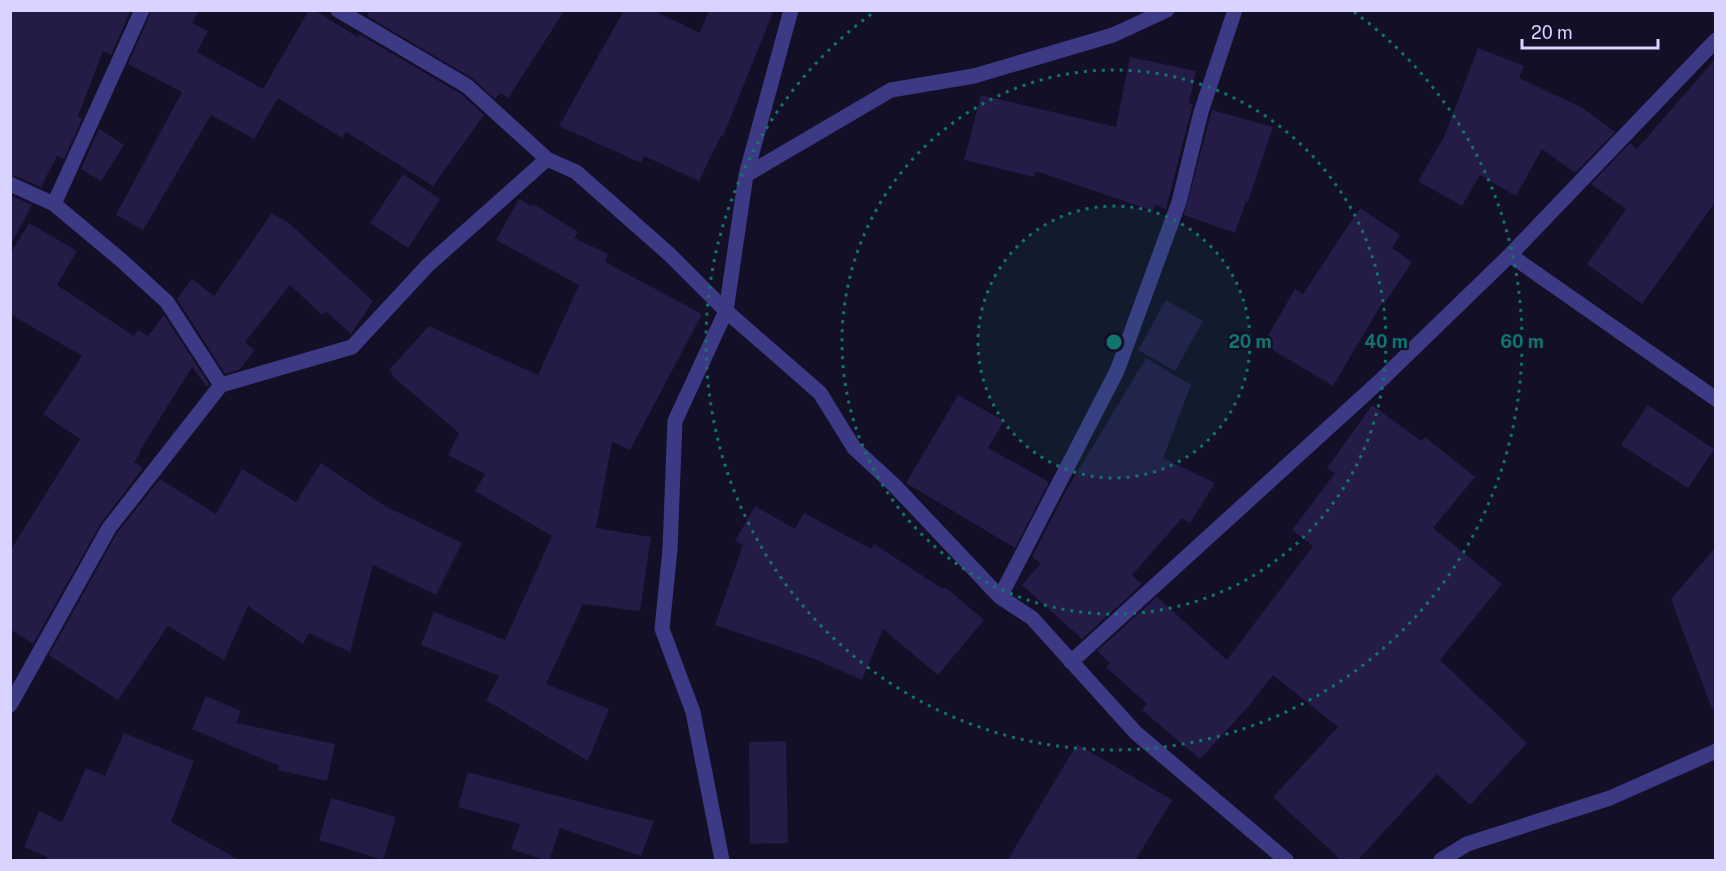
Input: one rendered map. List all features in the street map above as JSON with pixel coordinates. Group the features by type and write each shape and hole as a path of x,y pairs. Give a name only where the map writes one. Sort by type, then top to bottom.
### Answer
{"street":[{"path":"54,204 142,10"},
{"path":"338,10 467,86 547,159 576,172 669,254 726,311 820,393 854,448 895,486 1000,597 1032,618 1136,733 1286,861"},
{"path":"722,861 693,712 662,629 670,549 675,421 726,311 746,175 791,10"},
{"path":"746,175 891,90 974,76 1113,35 1167,10"},
{"path":"1000,597 1117,371 1179,202 1201,112 1235,10"},
{"path":"1071,662 1382,379 1510,255 1716,40"},
{"path":"10,705 109,528 221,385 352,347 428,265 547,159"},
{"path":"10,184 54,204 167,302 221,385"},
{"path":"1510,255 1716,399"},
{"path":"1441,861 1467,844 1610,798 1716,751"}],"building":[{"path":"10,10 131,10 111,55 103,51 78,116 82,119 64,159 57,156 41,187 10,174"},
{"path":"152,10 199,10 192,23 208,31 197,52 263,89 309,10 314,10 461,94 484,115 433,186 346,132 342,138 278,98 254,139 211,115 143,230 116,215 182,92 128,64"},
{"path":"370,10 565,10 508,98 500,93 495,99 472,78 367,16"},
{"path":"624,10 652,10 700,33 709,10 774,10 723,136 699,181 644,156 641,163 559,126"},
{"path":"1478,48 1524,66 1519,78 1583,108 1615,132 1575,173 1542,149 1516,196 1480,175 1462,206 1418,181 1444,137"},
{"path":"1130,57 1196,71 1189,103 1193,104 1166,209 1155,205 1153,211 1036,171 1034,177 964,160 981,95 1116,127"},
{"path":"1716,58 1716,201 1642,304 1587,264 1626,209 1591,184 1630,143 1637,149"},
{"path":"1212,110 1273,127 1235,233 1184,215"},
{"path":"99,129 124,145 101,181 81,169"},
{"path":"403,174 440,199 408,248 370,223"},
{"path":"10,195 32,205 10,246"},
{"path":"519,199 532,206 533,204 578,232 574,238 608,254 605,262 702,314 630,450 612,442 596,528 651,537 640,611 583,604 546,684 609,709 588,761 486,700 499,676 421,645 434,612 505,640 552,536 475,491 485,474 448,455 459,433 391,375 393,373 389,370 429,326 538,375 579,285 496,240"},
{"path":"1360,208 1400,235 1392,248 1412,262 1384,304 1382,303 1333,386 1263,344 1295,289 1303,294"},
{"path":"272,213 290,224 373,301 351,334 326,311 322,315 290,285 245,342 255,350 239,370 225,374 177,299 192,279 214,296"},
{"path":"29,223 77,251 57,285 134,336 138,330 148,336 164,315 209,384 207,387 192,367 134,462 143,468 101,523 33,644 10,629 10,551 80,439 43,414 82,356 10,314 10,254"},
{"path":"1166,300 1203,321 1175,371 1138,350"},
{"path":"1146,358 1191,385 1163,458 1215,483 1190,523 1182,518 1132,575 1142,584 1082,639 1022,585 1041,563 1032,557 1066,491"},
{"path":"958,395 1004,421 988,448 1049,482 1015,548 906,483"},
{"path":"1372,405 1421,441 1425,437 1475,477 1433,528 1502,584 1440,660 1527,743 1470,805 1437,774 1357,861 1342,861 1273,797 1338,727 1273,675 1247,708 1200,759 1142,710 1147,704 1106,667 1110,663 1097,651 1157,597 1227,660 1313,546 1292,530 1335,473 1327,468"},
{"path":"1648,405 1714,449 1688,488 1621,445"},
{"path":"321,463 385,506 462,543 436,595 373,565 350,652 309,633 303,644 248,606 224,660 168,626 118,700 49,655 117,533 160,479 216,514 242,469 296,502"},
{"path":"755,506 795,529 804,513 871,549 874,544 943,589 945,587 984,620 938,675 883,629 862,680 812,658 715,625 743,545 735,541"},
{"path":"1716,547 1716,708 1712,709 1671,599"},
{"path":"206,696 241,711 236,723 335,744 327,781 278,770 279,766 192,729"},
{"path":"124,733 194,761 171,822 241,861 45,861 47,857 24,847 39,811 62,822 86,768 105,776"},
{"path":"786,741 788,843 750,844 749,742"},
{"path":"1077,744 1172,800 1135,861 1007,861"},
{"path":"468,772 654,821 641,856 560,828 549,861 547,861 511,849 520,824 458,807"},
{"path":"331,798 396,817 383,860 319,840"}]}
